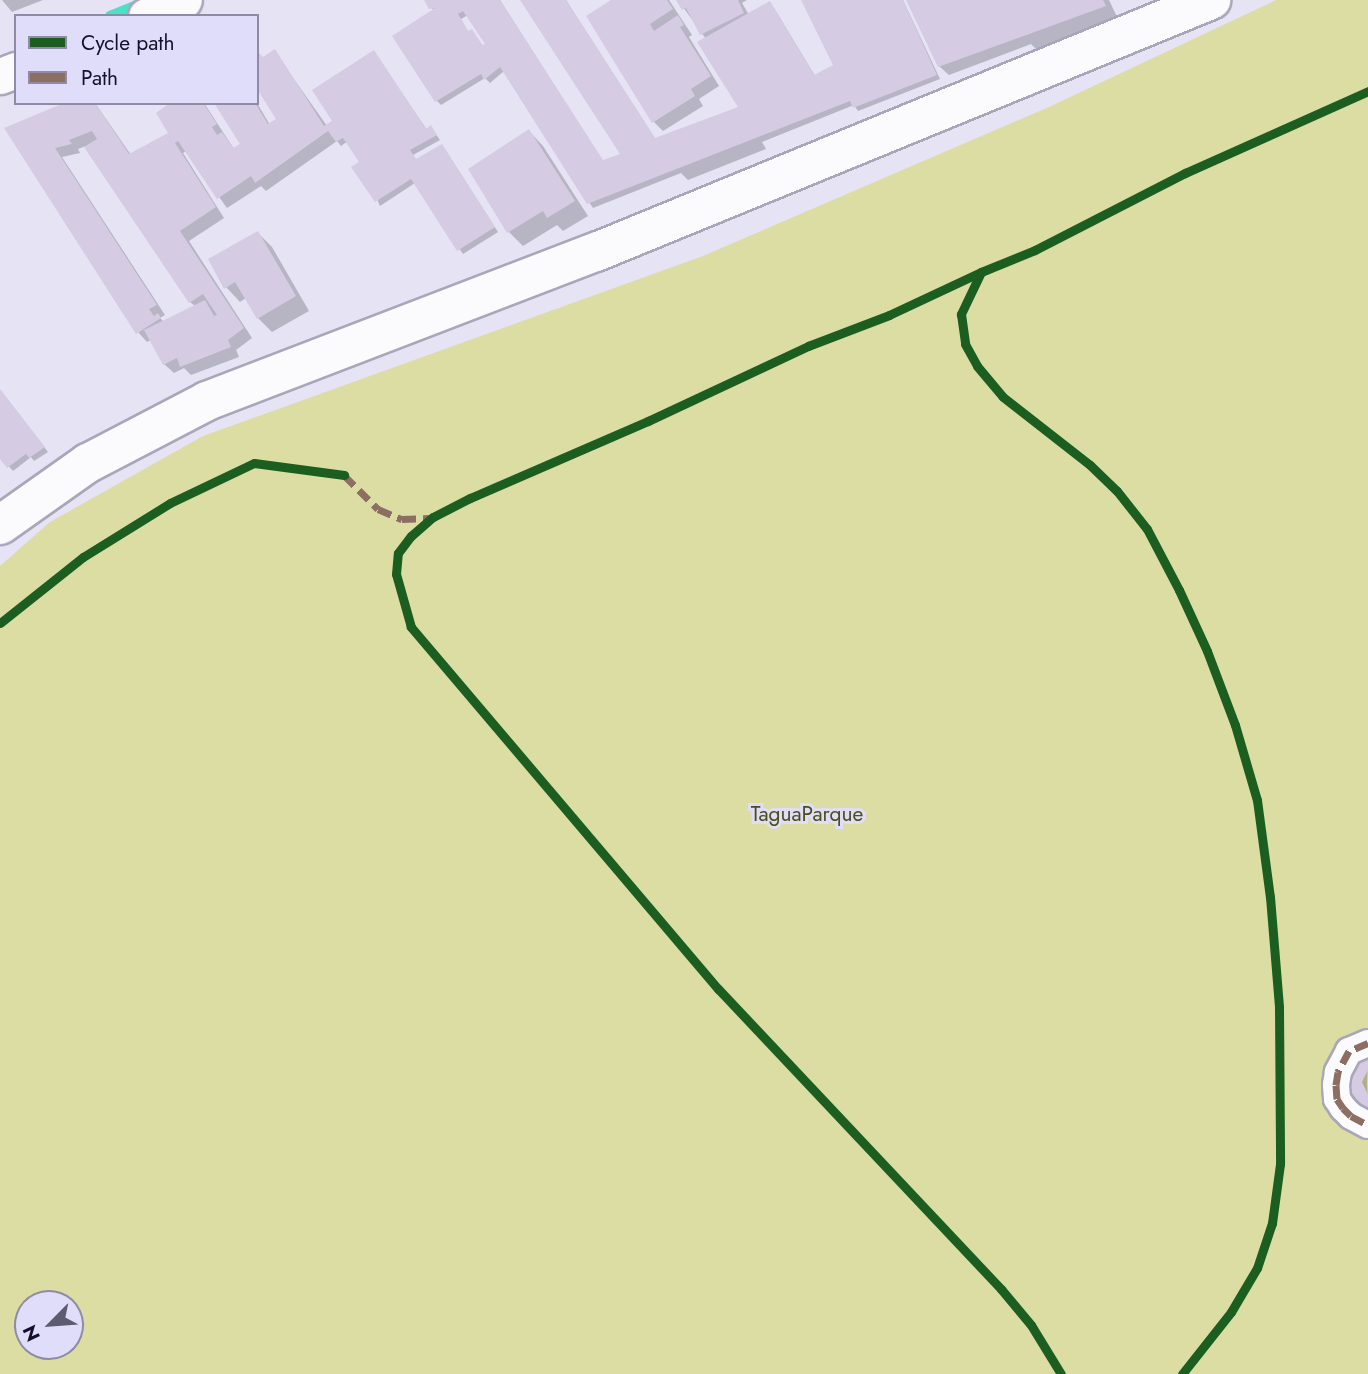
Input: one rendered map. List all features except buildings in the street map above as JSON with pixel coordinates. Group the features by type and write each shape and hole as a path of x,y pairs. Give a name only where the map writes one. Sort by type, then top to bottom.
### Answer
{"street":[{"path":"151,14 184,0"},
{"path":"0,526 88,463 207,401 596,252 1211,0"},
{"path":"1368,1043 1349,1052 1338,1072 1336,1085 1337,1099 1343,1108 1350,1116 1368,1125"}],"green space":[{"name":"TaguaParque","path":"1276,0 1368,0 1368,1374 0,1374 0,566 50,522 203,436 703,256 1049,107"}],"waterway":[{"path":"115,14 145,2"}],"marked path":[{"path":"344,475 378,509 402,519 430,518"},
{"path":"1368,1043 1349,1051 1338,1072 1336,1085 1337,1099 1343,1108 1351,1116 1368,1125"}],"cycle path":[{"path":"1061,1374 1031,1325 1001,1289 718,989 411,627 396,574 398,553 411,536 433,517 470,498 648,421 808,346 889,315 1035,250 1185,173 1368,91"},
{"path":"981,272 961,314 965,344 977,366 1003,397 1090,465 1117,491 1147,529 1207,651 1235,725 1257,800 1270,897 1279,1007 1280,1164 1272,1223 1257,1268 1231,1312 1182,1374"},
{"path":"0,623 83,557 170,503 254,463 344,475"}]}
